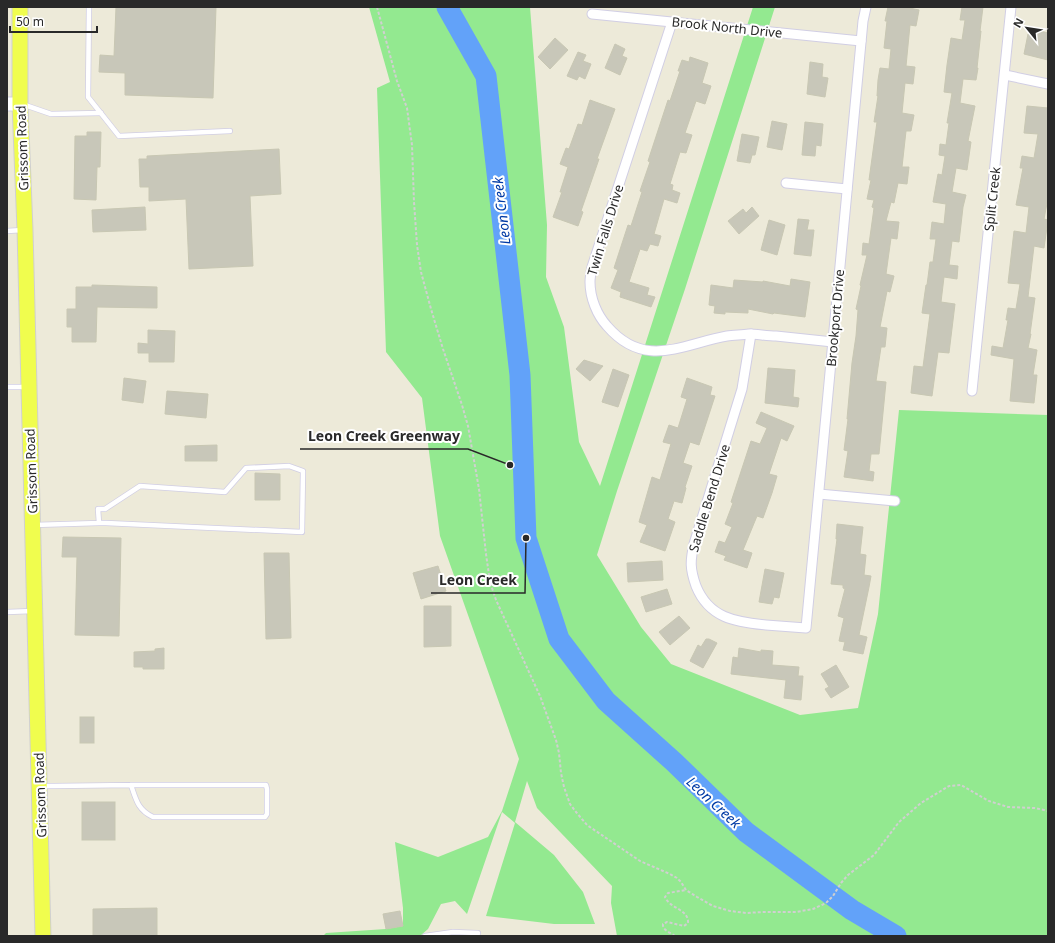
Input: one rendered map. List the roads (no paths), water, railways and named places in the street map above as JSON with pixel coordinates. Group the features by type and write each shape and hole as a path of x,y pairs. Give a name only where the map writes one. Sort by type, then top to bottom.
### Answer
{"main road":[{"name":"Grissom Road","path":"20,7 14,104 25,230 43,936"}],"street":[{"name":"Brookport Drive","path":"806,628 861,41 866,7"},
{"name":"Split Creek","path":"972,391 1011,7"},
{"name":"Brook North Drive","path":"592,14 861,41"},
{"name":"Twin Falls Drive","path":"672,22 592,267 590,282 595,308 601,319 613,333 628,344 654,352 666,351 728,336 750,334 833,342"},
{"path":"1005,75 1048,84"},
{"path":"786,184 847,189"},
{"name":"Saddle Bend Drive","path":"750,334 742,389 694,544 691,564 692,575 698,592 709,606 731,620 744,623 806,628"},
{"path":"819,494 895,502"}],"lane":[{"path":"89,7 88,97 119,136 230,131"},
{"path":"14,104 51,114 101,114"},
{"path":"7,231 25,230"},
{"path":"7,387 29,387"},
{"path":"33,525 99,523 302,532 303,471 289,466 246,468 226,492 140,486 105,509 98,509 99,523"},
{"path":"7,612 35,611"},
{"path":"39,786 131,785 266,785 267,814 265,817 153,817 145,813 137,802 131,785"},
{"path":"426,936 453,932 478,933 478,936"}],"waterway":[{"name":"Leon Creek","path":"447,7 486,76 520,375 526,538 559,639 606,701 674,762 746,832 852,910 896,936"}],"place":[{"name":"Leon Creek Greenway","path":"510,465"},
{"name":"Leon Creek","path":"526,538"}]}
